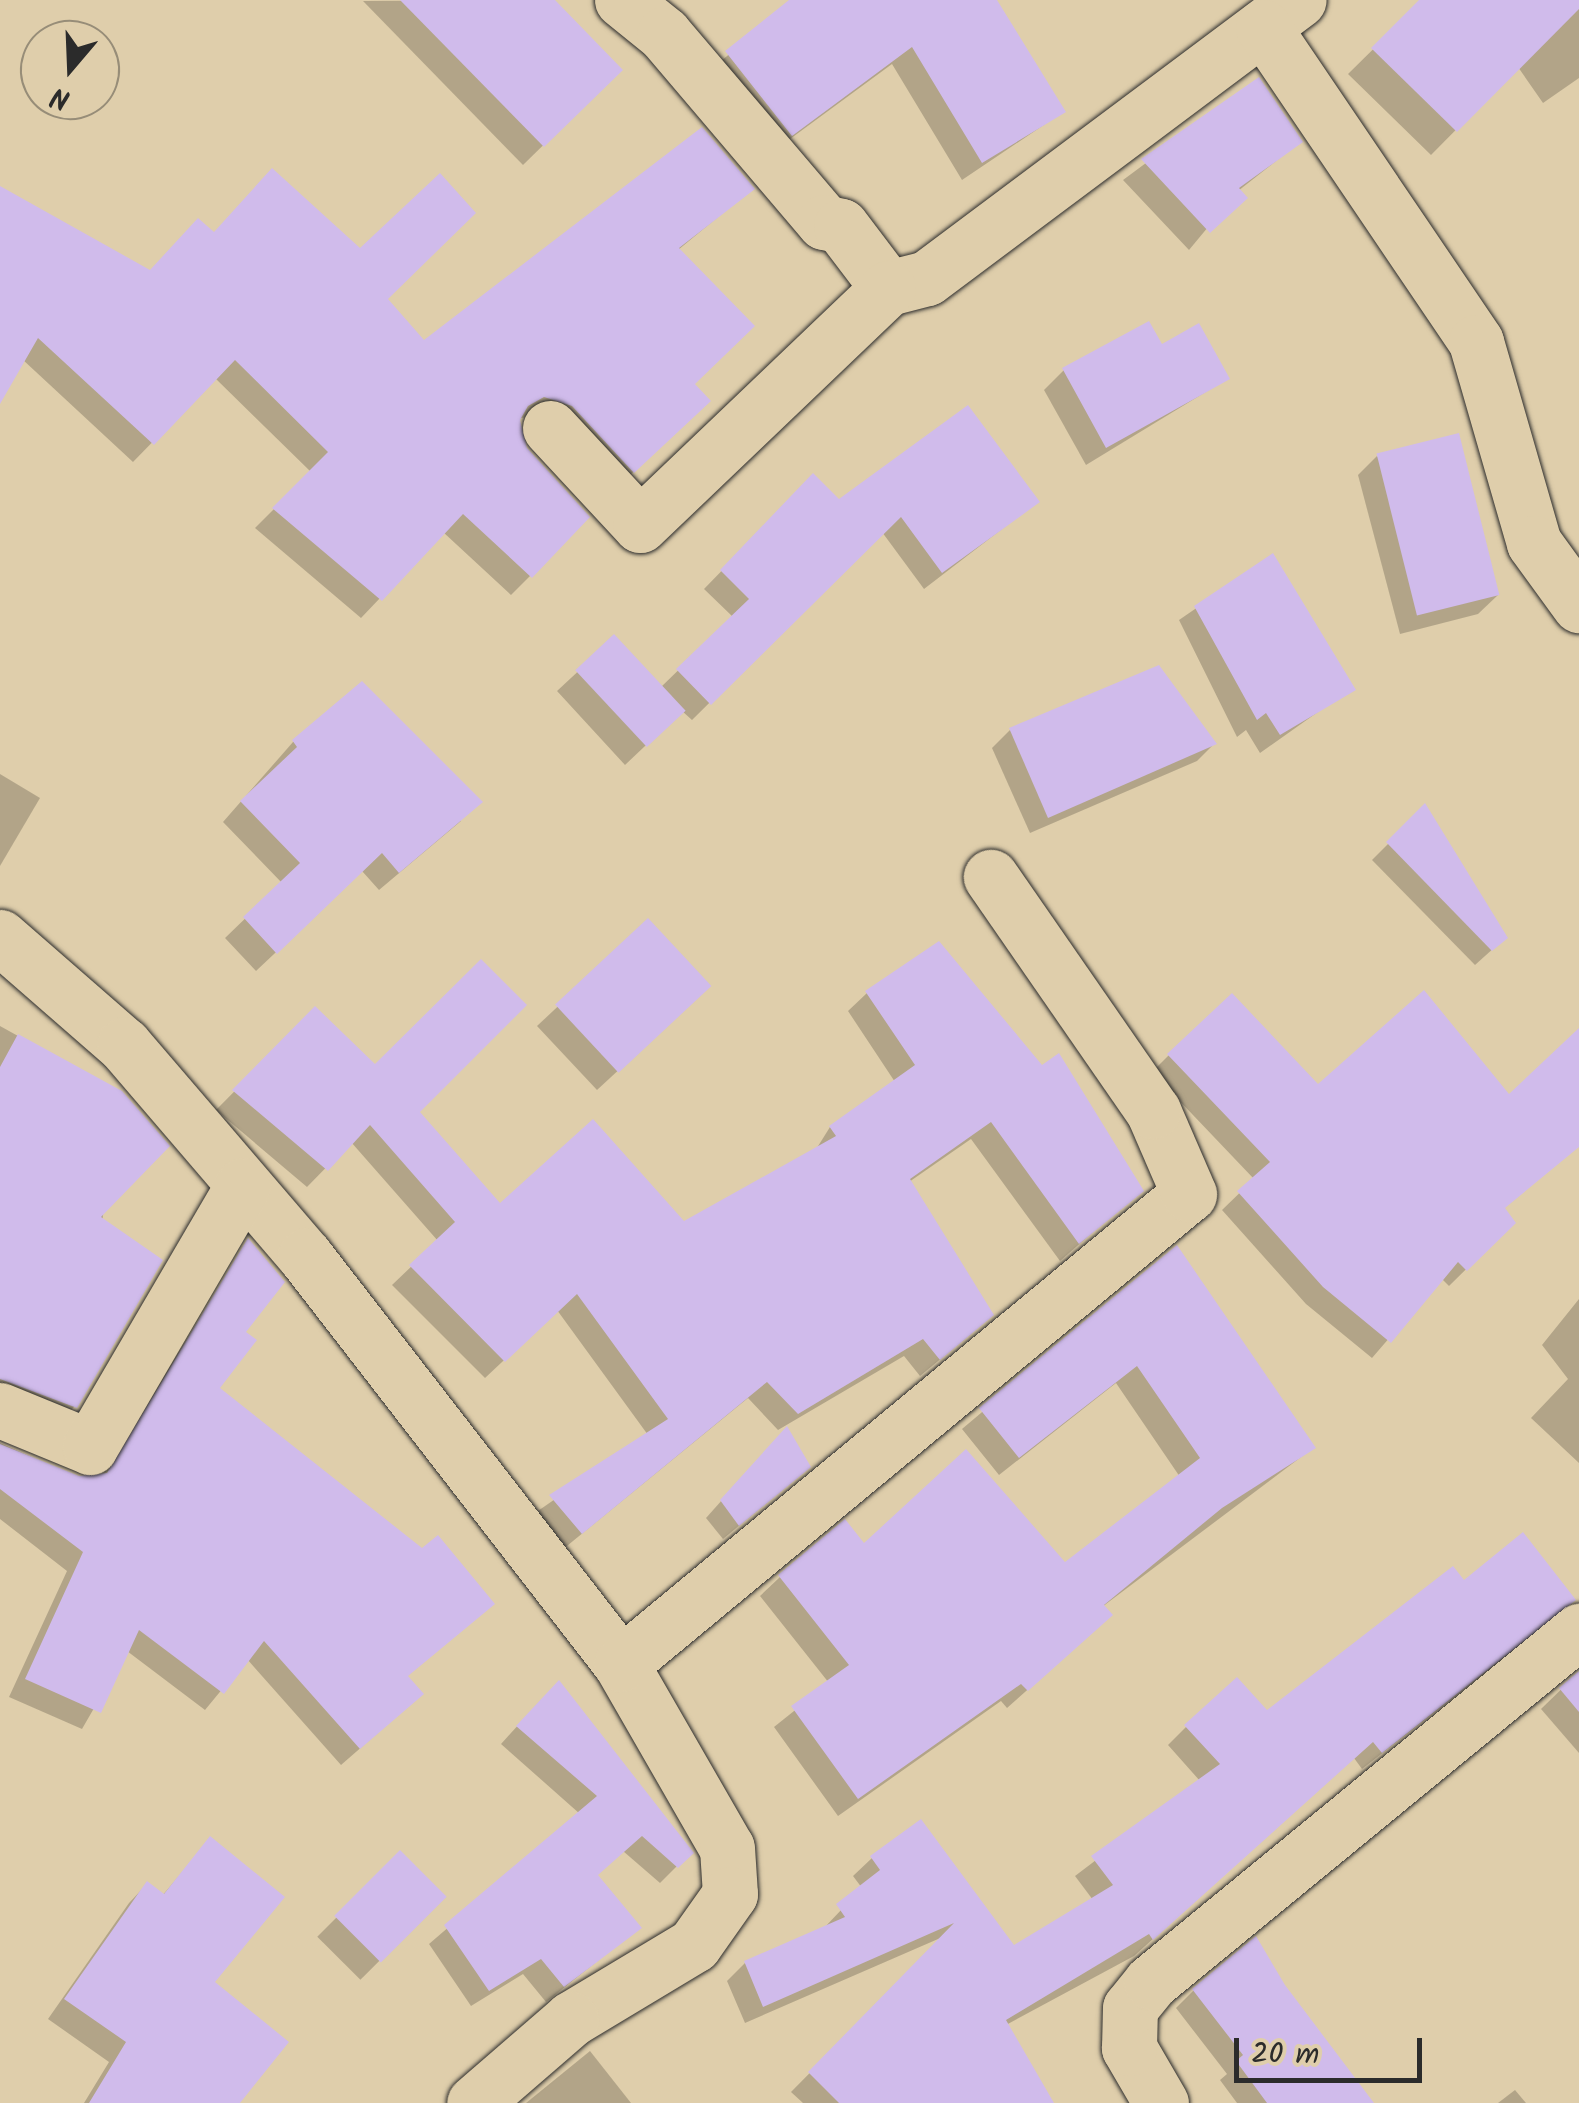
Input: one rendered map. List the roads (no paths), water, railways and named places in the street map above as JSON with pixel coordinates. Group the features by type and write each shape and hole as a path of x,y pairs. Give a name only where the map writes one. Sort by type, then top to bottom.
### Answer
{"street":[{"path":"622,0 664,34 824,222 842,226 888,288"},
{"path":"550,428 640,524 888,288 926,278 1280,13 1476,342 1534,543 1579,604"},
{"path":"622,1664 1189,1194 1153,1111 991,878"},
{"path":"0,937 124,1045 242,1185 622,1664 727,1848 730,1894 694,1945 570,2019 474,2103"},
{"path":"0,1410 90,1447 242,1185"},
{"path":"1161,2103 1128,2048 1130,2008 1152,1982 1579,1631"}]}
